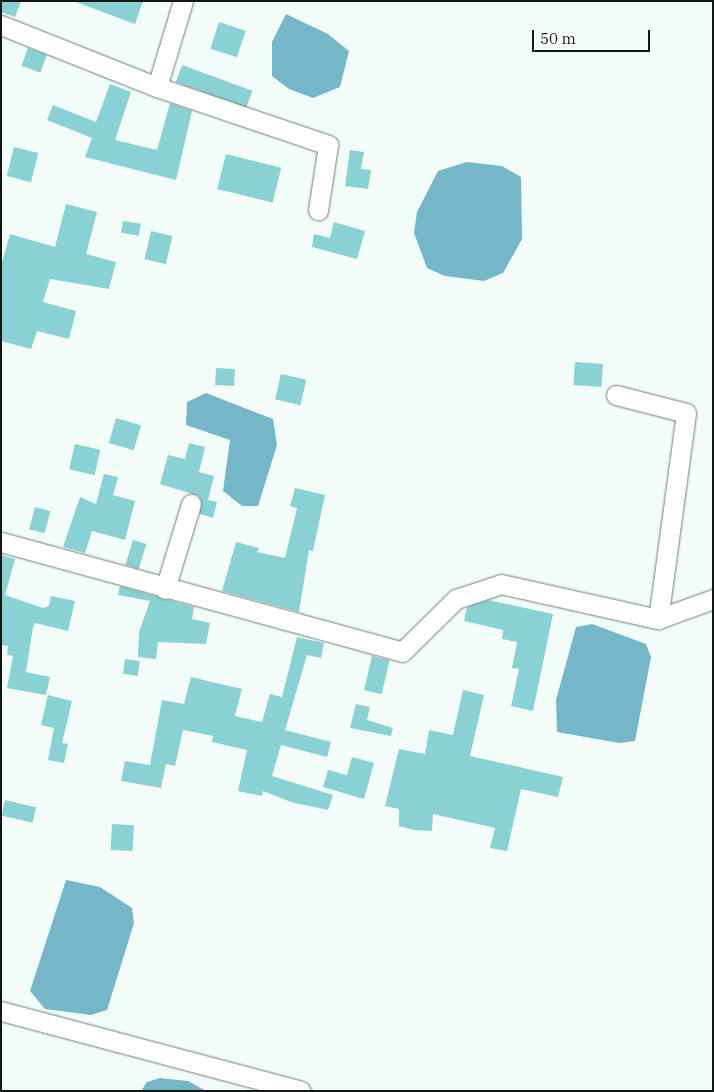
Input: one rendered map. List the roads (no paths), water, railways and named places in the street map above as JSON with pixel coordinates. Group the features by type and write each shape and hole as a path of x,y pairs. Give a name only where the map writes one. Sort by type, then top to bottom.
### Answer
{"street":[{"path":"157,87 183,1"},
{"path":"1,25 157,87 328,144 318,210"},
{"path":"616,395 686,413 658,619"},
{"path":"165,589 191,504"},
{"path":"1,542 165,589 402,652 456,598 501,584 658,619 713,599"},
{"path":"1,1011 301,1091"}],"water":[{"path":"286,14 328,34 349,51 340,87 313,98 289,89 272,76 272,42"},
{"path":"467,162 502,166 521,177 522,239 503,273 484,281 445,276 427,268 414,233 417,212 438,171"},
{"path":"206,393 273,419 277,445 258,506 242,506 223,491 230,440 186,425 187,402"},
{"path":"592,624 646,644 651,657 635,741 619,743 557,732 556,700 576,627"},
{"path":"66,880 100,887 132,908 134,923 107,1010 91,1015 45,1009 30,991"},
{"path":"160,1078 188,1081 206,1091 141,1091 147,1082"}]}
